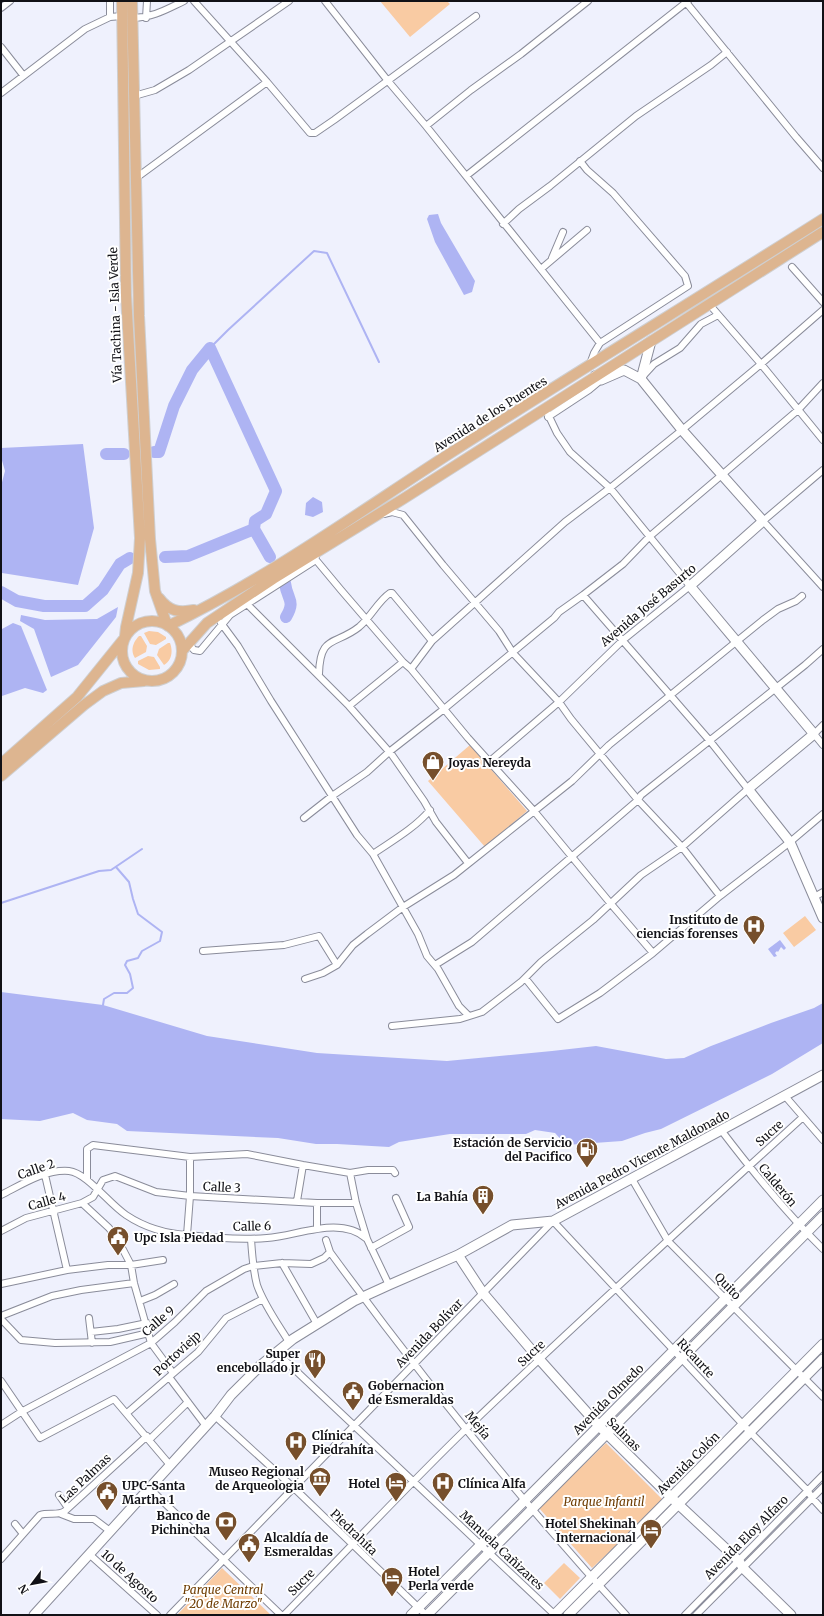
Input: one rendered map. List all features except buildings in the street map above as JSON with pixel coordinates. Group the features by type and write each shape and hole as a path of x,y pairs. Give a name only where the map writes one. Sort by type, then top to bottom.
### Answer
{"main road":[{"name":"Vía Tachina - Isla Verde","path":"122,1 127,17 134,96 139,316 150,539 155,591 167,625"},
{"name":"Vía Tachina - Isla Verde","path":"125,634 138,574 140,538 126,295 127,17 132,1"},
{"name":"Avenida de los Puentes","path":"167,625 204,608 270,570 520,409 590,367 646,330 823,219"},
{"name":"Avenida de los Puentes","path":"185,647 207,624 274,579 316,557 374,516 546,412 598,378 650,340 823,232"},
{"path":"155,591 164,604 173,610 184,612 204,608"},
{"path":"1,764 77,697 125,634 134,626 146,621 159,622 167,625 178,636 185,647 178,666 171,674 157,681 146,680 121,683 99,693 1,776"},
{"path":"125,634 122,648 124,662 133,674 146,680"}],"street":[{"path":"1,8 10,1"},
{"path":"110,1 110,17"},
{"path":"146,18 147,1"},
{"path":"1,93 85,29 110,17 146,18 158,14 184,1"},
{"path":"194,1 267,82 310,133 314,133 334,120 476,16"},
{"path":"134,96 155,90 189,70 289,1"},
{"path":"325,1 600,343"},
{"path":"426,126 588,1"},
{"path":"466,176 686,1 796,137 823,168"},
{"path":"1,47 23,75"},
{"path":"504,224 519,209 636,116 711,65 727,52"},
{"path":"136,178 267,82"},
{"path":"580,161 613,194 687,280 688,287 600,343 594,353 590,367"},
{"path":"541,269 587,230"},
{"path":"551,260 563,232"},
{"path":"792,267 823,302"},
{"path":"709,304 761,364 823,440"},
{"path":"411,669 432,642 565,522 682,430 823,310"},
{"path":"641,379 654,364 676,351 701,324 718,314"},
{"path":"631,324 636,324 646,330"},
{"path":"641,379 650,340"},
{"path":"598,378 624,370 641,379 682,430 722,476 823,587"},
{"path":"304,818 332,796 367,772 389,752 513,653 559,612 584,595 623,564 649,537 798,410 823,383"},
{"path":"546,412 556,433 570,452 610,488 649,537 823,745"},
{"name":"Avenida José Basurto","path":"490,761 559,702 623,640 690,586 823,470"},
{"path":"374,516 392,512 403,515 443,565 476,602 499,631 513,653 559,702 571,719 638,800 682,847 720,896"},
{"path":"185,647 200,651 221,623 230,614 316,557 366,620 411,669 468,738 534,811 611,904 654,953"},
{"path":"319,674 319,659 326,647 333,640 359,627 388,594 392,593 432,642"},
{"path":"584,595 710,742 790,842 823,918"},
{"path":"305,979 323,973 337,965 353,945 403,907 454,875 572,781 600,753 669,695 778,609 796,601 802,596"},
{"path":"246,604 319,674 389,752 430,810 436,822 468,863"},
{"path":"221,623 238,646 271,701 357,836 373,854 418,934 427,956 435,965 459,1006 469,1016"},
{"path":"435,965 472,942 642,795 710,742 823,649"},
{"path":"349,706 403,662"},
{"path":"392,1026 460,1019 482,1012 525,978 541,962 611,904 641,875 682,847 823,725"},
{"path":"373,854 395,840 430,810"},
{"path":"525,978 558,1019 600,993 654,953 720,896 790,842 823,814"},
{"path":"814,897 823,892"},
{"path":"203,951 284,945 319,936 337,965"},
{"name":"Avenida Pedro Vicente Maldonado","path":"34,1615 206,1426 231,1395 256,1370 289,1342 363,1297 458,1255 512,1225 553,1221 823,1075"},
{"path":"785,1096 823,1140"},
{"name":"Sucre","path":"282,1615 352,1546 413,1481 466,1429 803,1117"},
{"name":"Calderón","path":"721,1130 798,1225 823,1250"},
{"path":"87,1179 87,1149 90,1146 190,1157 246,1154 350,1173 368,1170 393,1170 395,1173"},
{"path":"187,1235 190,1196 190,1157"},
{"path":"297,1201 302,1165"},
{"name":"Calle 2","path":"1,1195 45,1175 54,1172 70,1171 87,1179 97,1190"},
{"path":"350,1173 356,1203 367,1239 389,1285"},
{"path":"45,1175 67,1270"},
{"name":"Calle 3","path":"97,1190 103,1180 115,1176 156,1192 190,1196 317,1203 356,1203"},
{"name":"Quito","path":"632,1179 668,1241 823,1397"},
{"name":"Calle 4","path":"1,1231 26,1218 82,1203 93,1197 97,1190"},
{"name":"Calle 6","path":"97,1190 126,1215 145,1226 187,1235 251,1239 280,1236 317,1229 349,1229 360,1233 367,1239"},
{"path":"371,1248 409,1227 396,1198"},
{"name":"Avenida Olmedo","path":"411,1615 823,1200"},
{"path":"82,1203 109,1228 119,1242 131,1265 134,1283 150,1333 151,1342 188,1402 206,1426"},
{"path":"317,1203 317,1229"},
{"name":"Avenida Olmedo","path":"426,1615 823,1216"},
{"name":"Ricaurte","path":"553,1221 750,1432 808,1490 812,1498 823,1510"},
{"name":"Avenida Bolívar","path":"170,1615 484,1294 553,1221"},
{"path":"251,1239 253,1266 257,1285 263,1299 289,1342"},
{"name":"Mejía","path":"326,1240 330,1252 414,1364 532,1510 626,1615"},
{"name":"Calle 9","path":"1,1425 21,1412 151,1342 175,1322 206,1291 253,1266 311,1264 324,1258 330,1252"},
{"name":"Salinas","path":"458,1255 484,1294 599,1426 741,1564 791,1615"},
{"path":"1,1284 40,1274 67,1270 108,1265 131,1265 163,1260"},
{"path":"282,1264 317,1324"},
{"path":"1,1316 52,1296 81,1290 134,1283"},
{"path":"140,1301 155,1295 174,1284"},
{"name":"Portoviejp","path":"127,1413 198,1352 226,1318 263,1299"},
{"path":"89,1318 92,1343"},
{"path":"1,1319 21,1340 55,1343 92,1343 110,1342 150,1333"},
{"path":"91,1332 118,1329 147,1323"},
{"name":"Avenida Colón","path":"554,1615 823,1344"},
{"name":"Manuela Cañizares","path":"276,1352 554,1615"},
{"name":"Avenida Colón","path":"568,1615 823,1359"},
{"path":"1,1381 40,1438 113,1398 170,1465"},
{"name":"Las Palmas","path":"1,1559 40,1515 48,1513 61,1514 188,1402"},
{"name":"Piedrahíta","path":"214,1416 294,1488 352,1546 426,1615"},
{"name":"Avenida Eloy Alfaro","path":"696,1615 823,1475"},
{"name":"Avenida Eloy Alfaro","path":"685,1615 823,1487"},
{"path":"149,1488 282,1615"},
{"path":"60,1496 68,1508"},
{"path":"61,1514 74,1519 94,1519 110,1531"},
{"path":"15,1524 23,1534"},
{"name":"10 de Agosto","path":"89,1554 157,1615"}],"green space":[{"path":"380,1 447,1 450,4 410,37"},
{"path":"149,631 158,632 166,637 166,639 156,645 150,644 144,633"},
{"path":"139,636 141,636 147,646 146,652 135,658 133,655 133,647"},
{"path":"170,643 172,652 169,661 164,665 157,655 159,649"},
{"path":"148,656 154,657 160,669 149,670 138,664 138,661"},
{"path":"470,745 527,811 485,847 428,781"},
{"path":"805,916 816,930 794,947 783,933"},
{"name":"Parque Infantil","path":"606,1443 664,1501 592,1568 539,1508"},
{"path":"564,1563 580,1578 560,1599 544,1583"},
{"name":"Parque Central \"20 de Marzo\"","path":"222,1568 271,1615 177,1615"}],"water":[{"path":"438,214 441,223 475,281 472,292 464,295 435,242 427,219 429,215"},
{"path":"83,444 94,528 78,585 2,573 1,486 5,471 1,457 1,448"},
{"path":"313,497 322,502 323,512 313,517 305,515 306,503"},
{"path":"118,607 116,617 78,665 51,677 34,629 20,621 21,615 45,620 97,619"},
{"path":"13,623 21,626 47,690 43,693 25,688 2,696 1,694 1,632 2,629"},
{"path":"780,940 786,948 784,950 781,947 778,952 777,951 775,953 777,956 774,957 768,949"},
{"path":"1,992 103,1005 207,1036 317,1053 447,1061 596,1046 666,1059 684,1058 711,1046 814,1008 823,1003 823,1043 772,1074 661,1129 622,1141 566,1145 555,1133 535,1130 526,1134 450,1134 399,1142 389,1147 316,1144 278,1138 127,1131 117,1124 87,1120 73,1113 40,1121 1,1119"}],"waterway":[{"path":"210,348 314,251 327,253 379,362"},
{"path":"154,452 159,452 174,406 192,370 210,348 276,491 266,514 255,521 254,529 270,557"},
{"path":"106,454 124,454"},
{"path":"165,557 188,556 254,529"},
{"path":"1,592 17,601 44,606 85,606 103,590 120,564 130,558"},
{"path":"285,583 291,603 286,617"},
{"path":"1,903 99,871 111,870 142,849"},
{"path":"103,1005 104,999 114,993 127,993 133,988 130,974 125,965 127,961 138,958 142,951 160,941 162,932 138,914 129,882 116,867"}],"place":[{"name":"Joyas Nereyda","path":"433,782"},
{"name":"Instituto de ciencias forenses","path":"754,946"},
{"name":"Estación de Servicio del Pacifico","path":"587,1168"},
{"name":"La Bahía","path":"483,1216"},
{"name":"Upc Isla Piedad","path":"118,1256"},
{"name":"Super encebollado jr","path":"315,1380"},
{"name":"Gobernacion de Esmeraldas","path":"353,1412"},
{"name":"Clínica Piedrahíta","path":"296,1462"},
{"name":"Museo Regional de Arqueologia","path":"320,1498"},
{"name":"Hotel","path":"396,1502"},
{"name":"Clínica Alfa","path":"443,1502"},
{"name":"UPC-Santa Martha 1","path":"107,1512"},
{"name":"Banco de Pichincha","path":"226,1542"},
{"name":"Hotel Shekinah Internacional","path":"651,1550"},
{"name":"Alcaldía de Esmeraldas","path":"249,1564"},
{"name":"Hotel Perla verde","path":"392,1598"}]}
